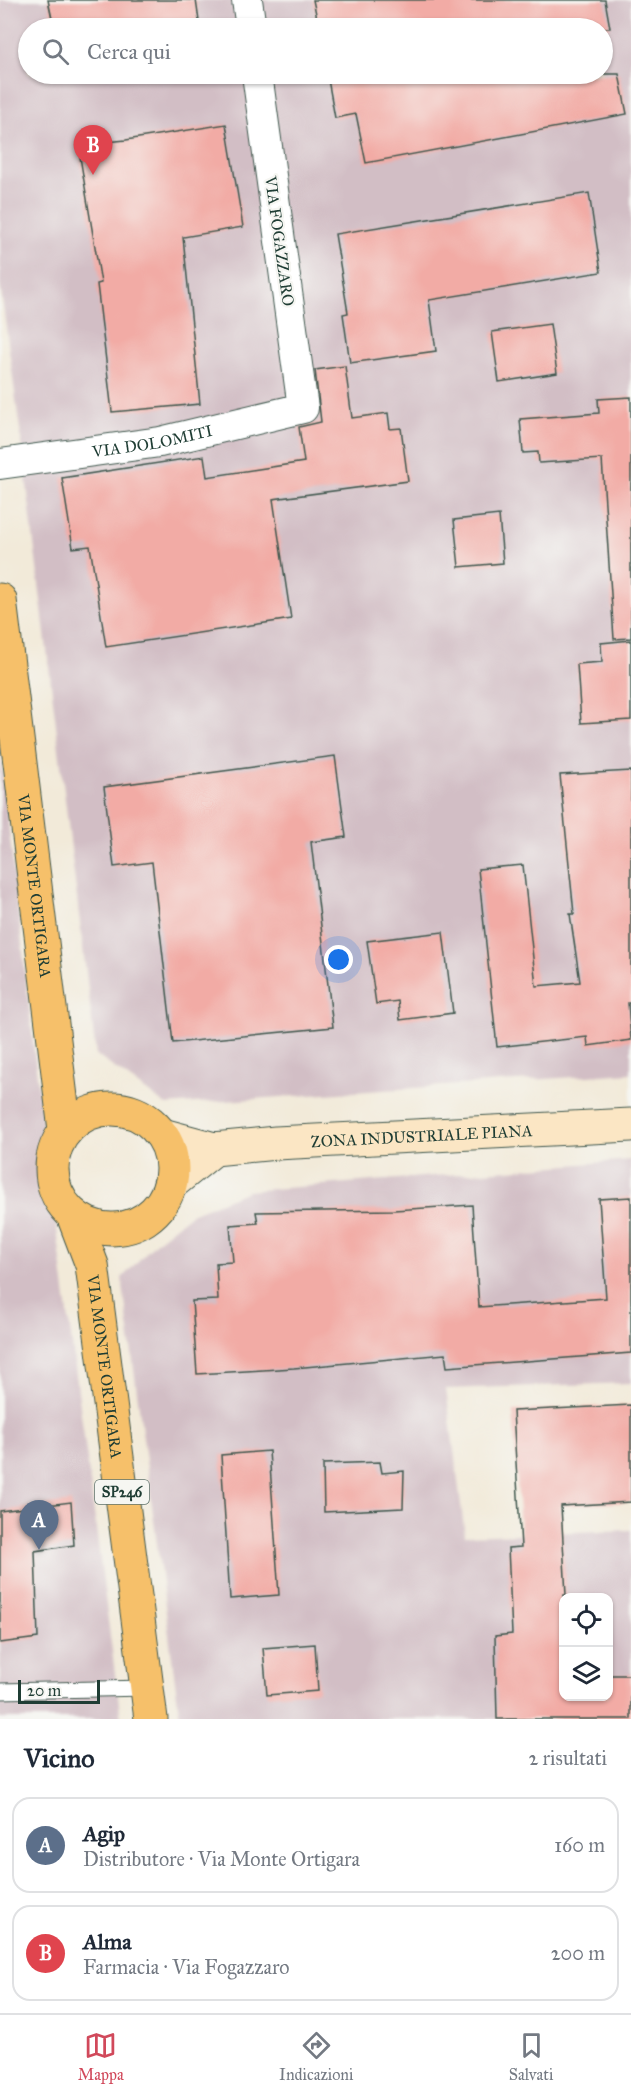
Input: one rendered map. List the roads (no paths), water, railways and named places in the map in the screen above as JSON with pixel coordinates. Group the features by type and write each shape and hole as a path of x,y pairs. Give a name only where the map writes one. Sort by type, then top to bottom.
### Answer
{"main road":[{"name":"VIA MONTE ORTIGARA","path":"0,600 65,1130"},
{"path":"58,1064 101,1109"},
{"path":"119,1108 136,1113 151,1122 162,1135 171,1158 172,1183 166,1198 144,1221 129,1228 114,1230 85,1223 73,1215 62,1203 55,1190 52,1159 57,1144 65,1130 75,1121 88,1113 101,1109 119,1108"},
{"name":"ZONA INDUSTRIALE PIANA","path":"214,1149 276,1143 631,1125"},
{"path":"162,1135 214,1149"},
{"path":"172,1183 214,1149"},
{"name":"VIA MONTE ORTIGARA","path":"73,1215 92,1265 149,1704"},
{"path":"92,1265 129,1228"}],"street":[{"path":"247,0 250,18"},
{"name":"VIA FOGAZZARO","path":"258,84 303,408"},
{"name":"VIA DOLOMITI","path":"0,464 160,442 303,408"}],"lane":[{"path":"0,1691 149,1704"}],"place":[{"name":"Alma","path":"93,175"},
{"name":"Agip","path":"39,1550"}]}
